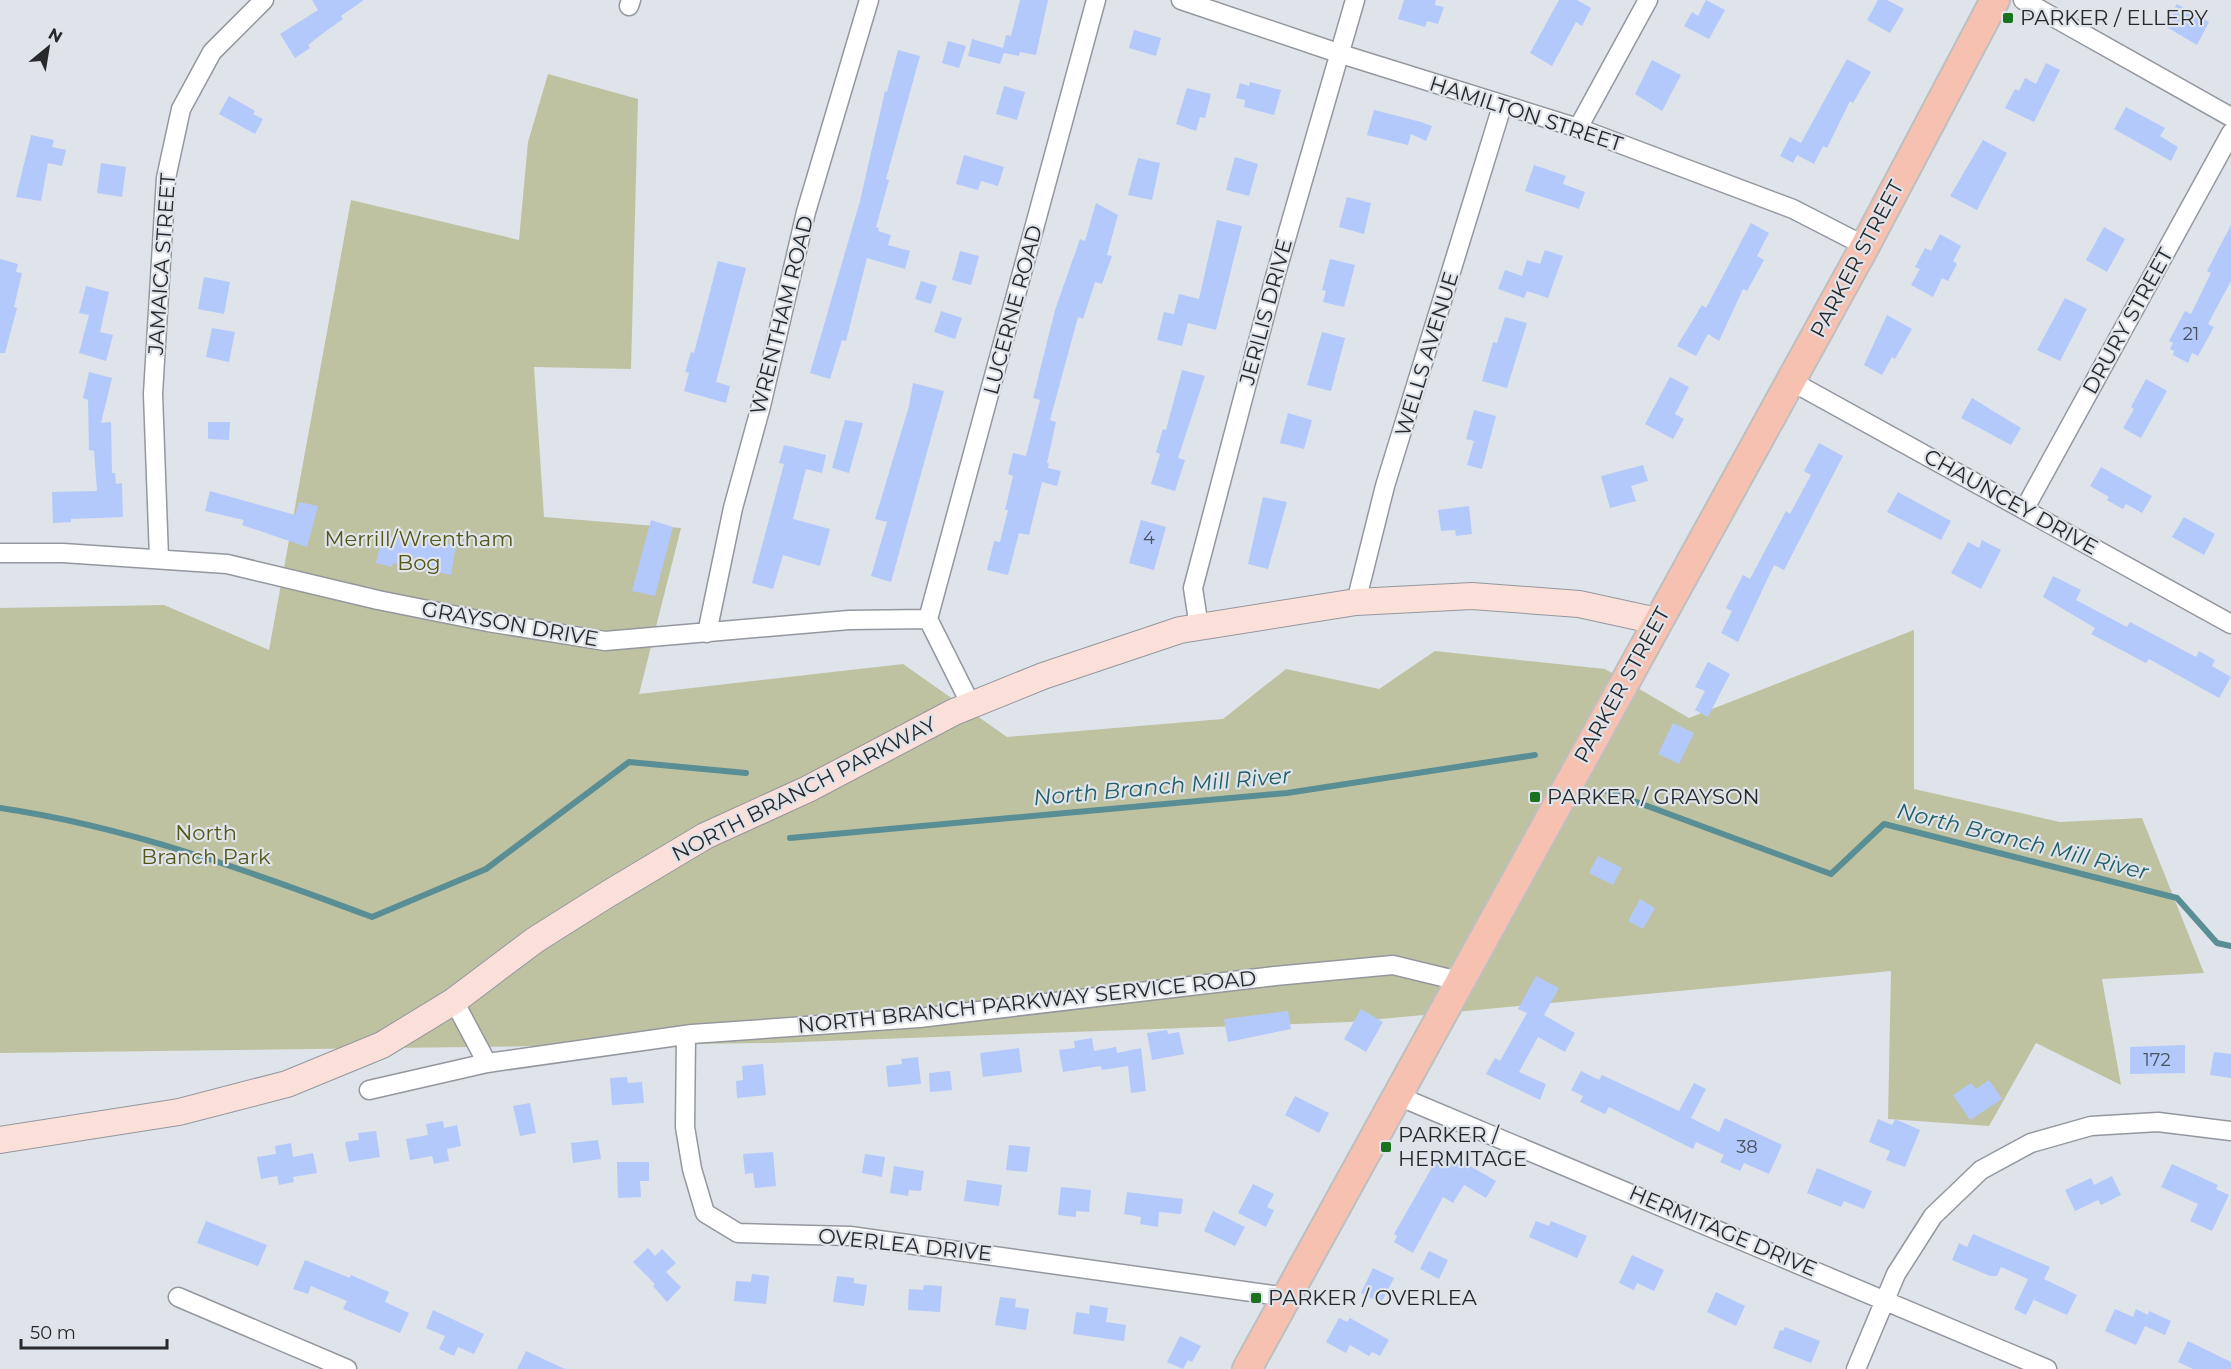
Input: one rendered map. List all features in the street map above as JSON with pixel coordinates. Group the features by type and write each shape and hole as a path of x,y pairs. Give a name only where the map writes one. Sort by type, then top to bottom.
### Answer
{"main road":[{"name":"PARKER STREET","path":"1247,1369 1865,246 1995,0"}],"street":[{"name":"JAMAICA STREET","path":"159,558 153,394 166,178 181,109 207,61 212,52 264,0"},
{"name":"WRENTHAM ROAD","path":"706,633 733,508 806,212 869,0"},
{"name":"LUCERNE ROAD","path":"928,619 1096,0"},
{"name":"HAMILTON STREET","path":"1181,0 1502,106 1578,128 1793,208 1865,246"},
{"name":"JERILIS DRIVE","path":"1199,627 1192,588 1275,277 1355,0"},
{"path":"1578,128 1648,0"},
{"path":"2023,0 2231,117"},
{"name":"WELLS AVENUE","path":"1356,602 1385,486 1502,106"},
{"name":"DRURY STREET","path":"2025,508 2231,134"},
{"name":"CHAUNCEY DRIVE","path":"1791,381 2025,508 2231,624"},
{"name":"GRAYSON DRIVE","path":"0,553 63,553 227,564 389,603 605,641 849,620 928,619"},
{"name":"NORTH BRANCH PARKWAY","path":"0,1140 179,1112 287,1084 382,1045 454,1001 535,940 705,836 808,789 971,705 1042,676 1180,630 1356,602 1472,596 1578,604 1657,621"},
{"path":"928,619 971,705"},
{"name":"NORTH BRANCH PARKWAY SERVICE ROAD","path":"369,1090 487,1063 686,1035 919,1018 1275,976 1393,965 1460,981"},
{"path":"454,1001 487,1063"},
{"name":"OVERLEA DRIVE","path":"686,1035 684,1127 692,1169 705,1213 738,1233 850,1236 1287,1297"},
{"name":"HERMITAGE DRIVE","path":"1398,1096 1885,1298 2047,1369"},
{"path":"1856,1369 1896,1274 1933,1216 1981,1170 2031,1143 2091,1126 2158,1122 2231,1131"},
{"path":"178,1297 347,1369"}],"green space":[{"name":"North Branch Park","path":"548,74 638,99 631,369 534,367 544,517 681,528 639,694 903,664 1007,737 1223,719 1286,669 1379,689 1435,651 1605,669 1689,718 1914,630 1914,789 2060,822 2142,818 2204,973 2102,979 2121,1085 2036,1043 1989,1126 1888,1119 1891,971 1349,1022 772,1043 0,1053 0,608 164,605 269,650 351,200 519,240 528,142"}],"building":[{"path":"312,0 364,0 341,16 343,19 308,45 310,48 295,58 280,34 318,10"},
{"path":"1020,0 1048,0 1036,55 1020,52 1019,56 1004,53 1000,64 968,56 972,39 1003,48 1006,35 1011,36"},
{"path":"1404,0 1436,0 1435,5 1444,7 1438,24 1427,21 1425,27 1398,19"},
{"path":"1559,0 1577,0 1591,8 1582,26 1576,22 1552,66 1530,53"},
{"path":"1706,0 1725,10 1709,39 1684,26 1692,12 1698,16"},
{"path":"1878,0 1887,0 1904,9 1890,33 1867,20"},
{"path":"2177,4 2209,22 2197,45 2165,26"},
{"path":"1134,30 1161,38 1156,56 1129,48"},
{"path":"948,41 966,46 959,68 942,63"},
{"path":"898,50 920,56 886,179 889,180 876,227 879,228 878,231 891,235 888,245 910,251 905,269 867,258 846,341 842,340 830,379 810,373 860,201 885,91 887,92"},
{"path":"1847,59 1871,72 1853,103 1850,101 1827,148 1823,146 1814,164 1797,155 1793,163 1780,156 1790,137 1801,143"},
{"path":"1652,60 1681,75 1662,111 1635,94"},
{"path":"2046,63 2060,70 2034,122 2005,108 2015,89 2019,91 2025,78 2036,84"},
{"path":"1250,82 1281,90 1274,115 1244,107 1245,100 1236,98 1240,83 1249,86"},
{"path":"1004,86 1025,92 1017,120 996,114"},
{"path":"1187,88 1211,94 1205,118 1200,117 1196,131 1176,124"},
{"path":"229,96 255,111 253,114 263,119 255,134 219,114"},
{"path":"2126,107 2165,128 2160,136 2178,147 2171,161 2114,129"},
{"path":"1374,110 1432,126 1426,141 1411,134 1408,145 1367,135"},
{"path":"31,135 54,140 52,147 66,150 62,166 48,163 41,201 16,197"},
{"path":"1983,140 2007,153 1977,210 1950,196"},
{"path":"964,155 1004,167 998,186 981,181 978,190 956,184"},
{"path":"1235,157 1258,164 1249,196 1226,190"},
{"path":"1138,158 1160,163 1152,200 1128,195"},
{"path":"101,163 126,167 122,197 97,193"},
{"path":"1534,165 1566,176 1563,184 1585,192 1579,209 1525,191"},
{"path":"1347,197 1371,203 1364,234 1339,227"},
{"path":"1096,203 1118,215 1107,255 1112,256 1102,284 1095,282 1083,319 1078,317 1050,420 1056,422 1047,463 1049,463 1048,468 1061,471 1057,486 1042,482 1029,535 1019,533 1008,575 987,570 994,541 1000,542 1008,510 1005,510 1013,476 1008,474 1013,453 1026,456 1040,400 1033,398 1055,310 1080,239 1085,241"},
{"path":"1217,220 1242,226 1216,330 1188,323 1182,346 1157,340 1164,312 1174,314 1179,294 1199,299"},
{"path":"1751,223 1769,233 1757,256 1764,260 1747,291 1743,289 1719,341 1708,334 1696,356 1677,346 1702,305 1706,308"},
{"path":"2231,225 2231,281 2208,324 2214,327 2198,356 2192,353 2188,363 2173,355 2174,351 2170,349 2173,343 2169,341 2185,311 2191,314 2211,273 2207,271"},
{"path":"2104,227 2125,239 2107,272 2086,260"},
{"path":"1940,234 1961,246 1953,261 1957,264 1948,281 1942,278 1933,297 1911,285 1920,269 1915,267 1925,248 1931,251"},
{"path":"1545,250 1563,256 1548,298 1527,291 1524,298 1498,289 1505,270 1522,276 1527,260 1540,264"},
{"path":"960,251 979,256 971,285 952,280"},
{"path":"0,259 18,264 16,272 22,273 14,307 17,308 5,353 0,353"},
{"path":"1330,259 1355,265 1344,307 1323,302 1326,291 1322,290"},
{"path":"718,261 746,268 716,382 730,386 726,403 684,391 689,373 685,372 691,352 694,353"},
{"path":"204,277 230,282 224,314 198,309"},
{"path":"921,281 937,286 931,304 915,299"},
{"path":"86,286 109,292 100,332 113,335 106,361 79,353 89,315 79,313"},
{"path":"2065,298 2087,309 2060,361 2037,350"},
{"path":"941,311 962,318 955,339 934,332"},
{"path":"1887,315 1912,329 1895,359 1892,357 1882,375 1864,365"},
{"path":"1505,317 1527,323 1507,388 1482,381 1493,342 1497,343"},
{"path":"212,328 235,332 229,362 206,357"},
{"path":"1322,332 1345,338 1331,391 1307,385"},
{"path":"1182,370 1205,376 1178,458 1185,460 1175,491 1151,484 1160,454 1156,452 1163,429 1166,430"},
{"path":"89,372 112,378 101,423 111,422 112,473 115,473 116,484 122,483 123,517 71,519 71,522 53,523 52,492 97,491 94,451 89,450 88,400 83,398"},
{"path":"1670,377 1689,387 1675,414 1684,419 1673,439 1645,424"},
{"path":"2146,379 2167,391 2141,438 2123,428 2134,409 2131,407"},
{"path":"913,383 944,391 891,582 871,576 887,522 875,519 909,406"},
{"path":"1972,398 2021,428 2011,445 1961,418"},
{"path":"1474,410 1496,416 1482,469 1467,465 1474,441 1466,439"},
{"path":"1288,413 1312,420 1304,449 1280,443"},
{"path":"845,420 863,423 849,473 832,468"},
{"path":"208,422 230,422 229,440 208,439"},
{"path":"1819,443 1843,456 1784,570 1774,565 1738,642 1721,633 1732,611 1726,608 1743,575 1750,579 1786,511 1790,514 1811,475 1804,471"},
{"path":"784,445 826,455 822,473 806,469 793,519 830,529 820,566 783,555 773,589 752,583 784,464 779,463"},
{"path":"1643,465 1648,481 1631,486 1636,501 1610,508 1601,476"},
{"path":"2101,467 2152,496 2142,513 2126,504 2123,509 2107,500 2109,497 2090,486"},
{"path":"210,491 295,515 299,502 318,506 307,547 242,525 244,520 205,511"},
{"path":"1898,492 1951,521 1941,540 1887,512"},
{"path":"1263,497 1287,502 1268,569 1248,564"},
{"path":"1469,506 1472,534 1456,536 1455,530 1441,531 1438,510"},
{"path":"2184,517 2215,534 2204,555 2172,537"},
{"path":"651,520 673,527 655,596 632,591"},
{"path":"1141,520 1166,527 1154,570 1129,563"},
{"path":"383,534 425,545 426,540 456,545 451,575 393,563 392,567 376,563"},
{"path":"1982,540 2001,550 1981,589 1951,573 1968,542 1979,548"},
{"path":"2053,576 2081,590 2076,600 2127,627 2130,622 2196,657 2199,651 2215,660 2212,666 2231,677 2219,698 2149,659 2146,663 2091,634 2095,628 2043,597"},
{"path":"1708,662 1730,674 1708,717 1695,710 1705,691 1695,687"},
{"path":"1673,723 1694,733 1679,764 1658,754"},
{"path":"1598,856 1622,868 1613,885 1589,873"},
{"path":"1640,899 1655,908 1643,929 1628,921"},
{"path":"1536,976 1559,988 1544,1015 1575,1033 1565,1052 1538,1037 1519,1072 1546,1084 1540,1100 1486,1074 1495,1058 1500,1061 1527,1013 1518,1009"},
{"path":"1361,1009 1383,1022 1366,1052 1344,1039"},
{"path":"1288,1011 1291,1029 1228,1042 1224,1019"},
{"path":"1167,1030 1168,1034 1179,1032 1184,1054 1152,1060 1147,1033"},
{"path":"1092,1038 1094,1051 1116,1047 1117,1053 1141,1048 1146,1091 1131,1093 1128,1066 1102,1070 1101,1066 1063,1072 1059,1050 1075,1048 1074,1041"},
{"path":"2185,1045 2185,1073 2130,1074 2130,1047"},
{"path":"1019,1048 1022,1072 983,1077 980,1053"},
{"path":"2214,1052 2231,1054 2231,1078 2210,1075"},
{"path":"918,1057 921,1084 888,1087 886,1066 902,1064 901,1059"},
{"path":"763,1064 766,1095 737,1098 736,1081 743,1080 742,1066"},
{"path":"950,1071 952,1090 930,1092 929,1073"},
{"path":"1581,1071 1599,1080 1602,1075 1679,1111 1694,1083 1706,1089 1691,1118 1719,1132 1725,1118 1782,1145 1769,1174 1744,1163 1740,1171 1720,1162 1724,1155 1696,1142 1693,1149 1609,1107 1605,1114 1580,1102 1583,1096 1571,1090"},
{"path":"627,1077 628,1083 642,1082 644,1103 612,1105 610,1078"},
{"path":"1989,1080 2002,1099 1970,1120 1953,1095 1971,1083 1976,1089"},
{"path":"1295,1096 1329,1113 1319,1133 1285,1115"},
{"path":"530,1103 536,1133 520,1136 513,1106"},
{"path":"1878,1119 1892,1125 1895,1119 1920,1130 1905,1167 1886,1160 1890,1151 1869,1142"},
{"path":"443,1121 444,1128 457,1125 461,1146 447,1149 449,1161 434,1164 432,1156 410,1160 406,1139 428,1135 426,1124"},
{"path":"376,1131 380,1157 349,1162 345,1142 359,1140 358,1133"},
{"path":"598,1140 601,1159 573,1163 571,1143"},
{"path":"291,1143 293,1157 313,1153 317,1173 293,1177 294,1182 279,1185 277,1176 261,1179 257,1157 276,1154 275,1146"},
{"path":"1009,1145 1030,1147 1027,1172 1006,1170"},
{"path":"1442,1150 1496,1181 1486,1198 1464,1185 1453,1203 1443,1197 1413,1253 1394,1242 1397,1236 1394,1234"},
{"path":"773,1152 776,1186 755,1188 753,1173 745,1174 743,1154"},
{"path":"865,1154 885,1157 882,1177 862,1173"},
{"path":"617,1162 649,1162 649,1181 640,1181 641,1197 618,1198"},
{"path":"2172,1164 2218,1185 2216,1189 2229,1195 2212,1231 2190,1221 2198,1204 2161,1187"},
{"path":"894,1166 924,1171 921,1191 909,1190 908,1196 890,1193"},
{"path":"1817,1168 1872,1191 1864,1209 1844,1201 1841,1207 1807,1193"},
{"path":"2112,1176 2121,1195 2101,1205 2098,1200 2075,1211 2065,1190 2091,1178 2094,1185"},
{"path":"967,1180 1002,1185 999,1206 964,1201"},
{"path":"1253,1184 1274,1194 1267,1207 1274,1210 1266,1227 1238,1213"},
{"path":"1061,1187 1091,1190 1089,1212 1076,1211 1076,1217 1058,1215"},
{"path":"1127,1192 1183,1199 1181,1214 1159,1212 1158,1227 1140,1224 1141,1217 1124,1214"},
{"path":"1213,1211 1245,1227 1235,1246 1204,1231"},
{"path":"206,1221 267,1245 258,1266 197,1243"},
{"path":"1536,1221 1549,1226 1551,1221 1587,1236 1577,1258 1529,1237"},
{"path":"1973,1234 2050,1267 2044,1279 2077,1295 2067,1315 2034,1300 2036,1295 2026,1315 2014,1309 2028,1279 2001,1267 1997,1276 1990,1276 1952,1260 1959,1243 1967,1247"},
{"path":"648,1248 655,1256 662,1249 676,1263 666,1272 681,1287 667,1302 653,1286 655,1284 633,1262"},
{"path":"1429,1251 1448,1260 1439,1279 1420,1269"},
{"path":"1632,1255 1664,1270 1654,1291 1637,1283 1634,1290 1619,1283"},
{"path":"305,1260 350,1278 351,1275 389,1292 385,1302 409,1313 400,1333 343,1309 347,1301 311,1286 308,1294 293,1289"},
{"path":"1373,1268 1394,1278 1381,1303 1361,1293"},
{"path":"752,1274 769,1276 766,1304 734,1301 736,1281 751,1282"},
{"path":"837,1276 854,1278 854,1283 867,1285 864,1306 833,1302"},
{"path":"924,1285 942,1286 940,1312 908,1310 909,1289 923,1290"},
{"path":"1716,1292 1745,1306 1736,1326 1707,1312"},
{"path":"1000,1297 1016,1299 1015,1307 1029,1309 1026,1330 995,1325"},
{"path":"1090,1305 1108,1308 1106,1322 1126,1325 1124,1341 1073,1334 1076,1312 1089,1314"},
{"path":"2115,1309 2133,1317 2136,1309 2148,1315 2149,1311 2171,1321 2165,1335 2145,1326 2136,1345 2105,1331"},
{"path":"433,1310 484,1334 474,1354 458,1347 454,1356 439,1349 445,1336 426,1328"},
{"path":"1339,1318 1347,1322 1350,1318 1389,1340 1380,1356 1372,1352 1369,1356 1350,1345 1346,1353 1326,1342"},
{"path":"1785,1327 1820,1341 1811,1363 1773,1348 1780,1330 1783,1331"},
{"path":"1180,1336 1201,1346 1192,1362 1188,1360 1183,1369 1167,1362"},
{"path":"2188,1341 2231,1362 2231,1369 2193,1369 2178,1362"},
{"path":"526,1351 565,1369 517,1369"}],"waterway":[{"name":"North Branch Mill River","path":"790,838 1287,793 1535,755"},
{"name":"North Branch Mill River","path":"0,808 94,826 142,839 236,868 372,917 486,869 629,762 746,773"},
{"name":"North Branch Mill River","path":"1604,790 1831,874 1884,824 2177,898 2217,943 2231,946"}],"place":[{"name":"PARKER / ELLERY","path":"2008,18"},
{"name":"PARKER / GRAYSON","path":"1535,797"},
{"name":"PARKER / HERMITAGE","path":"1386,1147"},
{"name":"PARKER / OVERLEA","path":"1256,1298"}],"park label":[{"name":"Merrill/Wrentham Bog","path":"419,551"}]}
